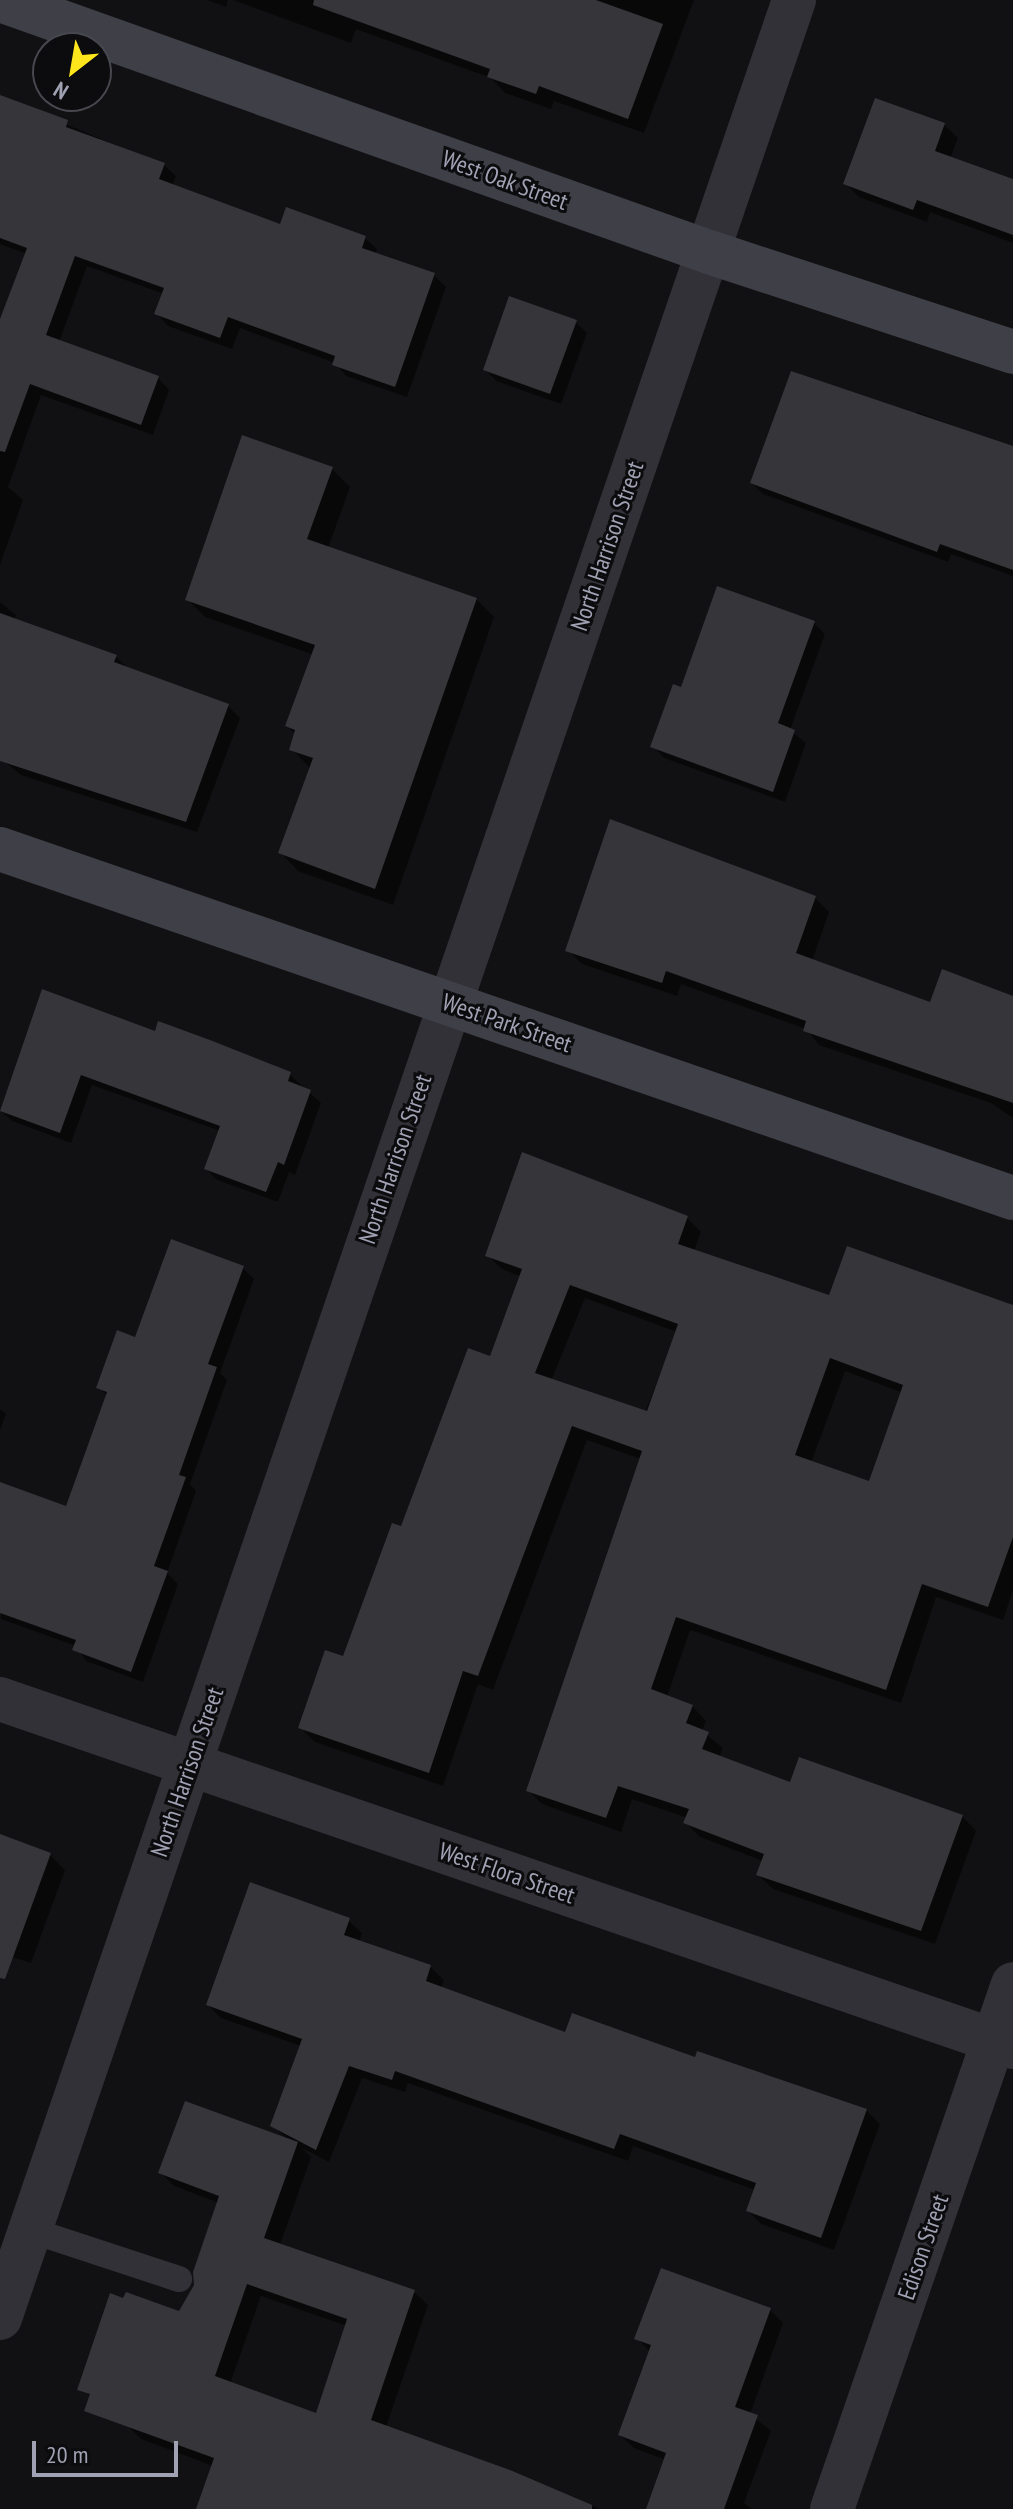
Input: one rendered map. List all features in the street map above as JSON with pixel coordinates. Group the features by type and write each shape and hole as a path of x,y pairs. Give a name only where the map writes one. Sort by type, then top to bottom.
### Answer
{"street":[{"name":"West Oak Street","path":"0,0 709,252 1013,352"},
{"name":"North Harrison Street","path":"0,2318 794,0"},
{"name":"West Park Street","path":"0,849 1013,1198"},
{"name":"West Flora Street","path":"0,1699 1004,2043"},
{"name":"Edison Street","path":"832,2509 1004,2043 1013,1984"}],"lane":[{"path":"30,2230 179,2279"}],"building":[{"path":"314,0 596,0 663,24 628,119 539,86 536,94 487,77 490,69 313,5"},
{"path":"0,95 32,107 32,112 46,112 68,120 66,127 165,163 159,179 280,224 286,207 366,236 362,248 435,273 395,387 332,365 335,356 228,317 220,338 154,314 164,288 75,256 46,335 159,376 141,425 30,384 5,452 0,451 0,319 27,248 0,238"},
{"path":"875,98 945,123 935,151 1013,179 1013,235 917,200 913,210 843,184"},
{"path":"509,296 577,320 550,394 483,370"},
{"path":"791,371 1013,446 1013,570 940,544 937,552 750,483"},
{"path":"242,435 333,467 307,539 477,598 375,889 278,853 313,758 289,750 295,730 285,726 315,645 185,600"},
{"path":"717,586 815,621 778,723 795,730 773,792 650,747 673,684 681,687"},
{"path":"0,613 117,655 114,662 229,704 186,822 0,761"},
{"path":"610,819 816,896 796,953 930,1002 942,969 1013,996 1013,1103 803,1031 806,1021 666,971 662,983 565,951"},
{"path":"42,989 155,1031 158,1021 210,1040 291,1072 288,1081 311,1090 284,1165 278,1162 266,1192 204,1169 220,1126 81,1075 60,1133 0,1111"},
{"path":"522,1152 688,1216 678,1244 829,1295 847,1246 1013,1305 1013,1537 988,1607 922,1584 886,1690 676,1617 651,1689 693,1705 686,1723 709,1732 702,1749 790,1782 799,1757 963,1815 921,1931 756,1875 764,1854 683,1823 689,1809 618,1786 606,1818 526,1791 642,1451 572,1426 478,1676 463,1671 429,1773 298,1728 325,1650 343,1656 392,1523 401,1526 468,1348 490,1356 522,1269 485,1256","holes":["570,1285 678,1324 647,1411 535,1373","830,1358 903,1385 869,1481 795,1455"]},
{"path":"171,1239 244,1266 208,1364 217,1367 179,1475 186,1477 154,1566 168,1571 131,1672 72,1650 76,1640 0,1613 0,1482 66,1506 107,1392 96,1388 117,1330 135,1337"},
{"path":"0,1834 51,1853 5,1979 0,1978"},
{"path":"250,1882 350,1918 344,1935 431,1965 426,1981 565,2032 572,2013 695,2057 697,2051 867,2109 821,2238 746,2211 756,2183 620,2134 614,2149 395,2071 392,2080 349,2066 316,2150 270,2126 302,2039 206,2005"},
{"path":"185,2101 298,2142 264,2238 415,2290 371,2420 510,2470 592,2505 592,2509 196,2509 214,2458 84,2411 90,2394 77,2390 110,2293 123,2298 126,2292 179,2311 194,2285 193,2272 219,2196 158,2173","holes":["247,2284 347,2319 316,2413 215,2376"]},
{"path":"661,2268 771,2308 735,2407 758,2415 724,2509 646,2509 666,2453 618,2435 651,2345 634,2339"}]}
